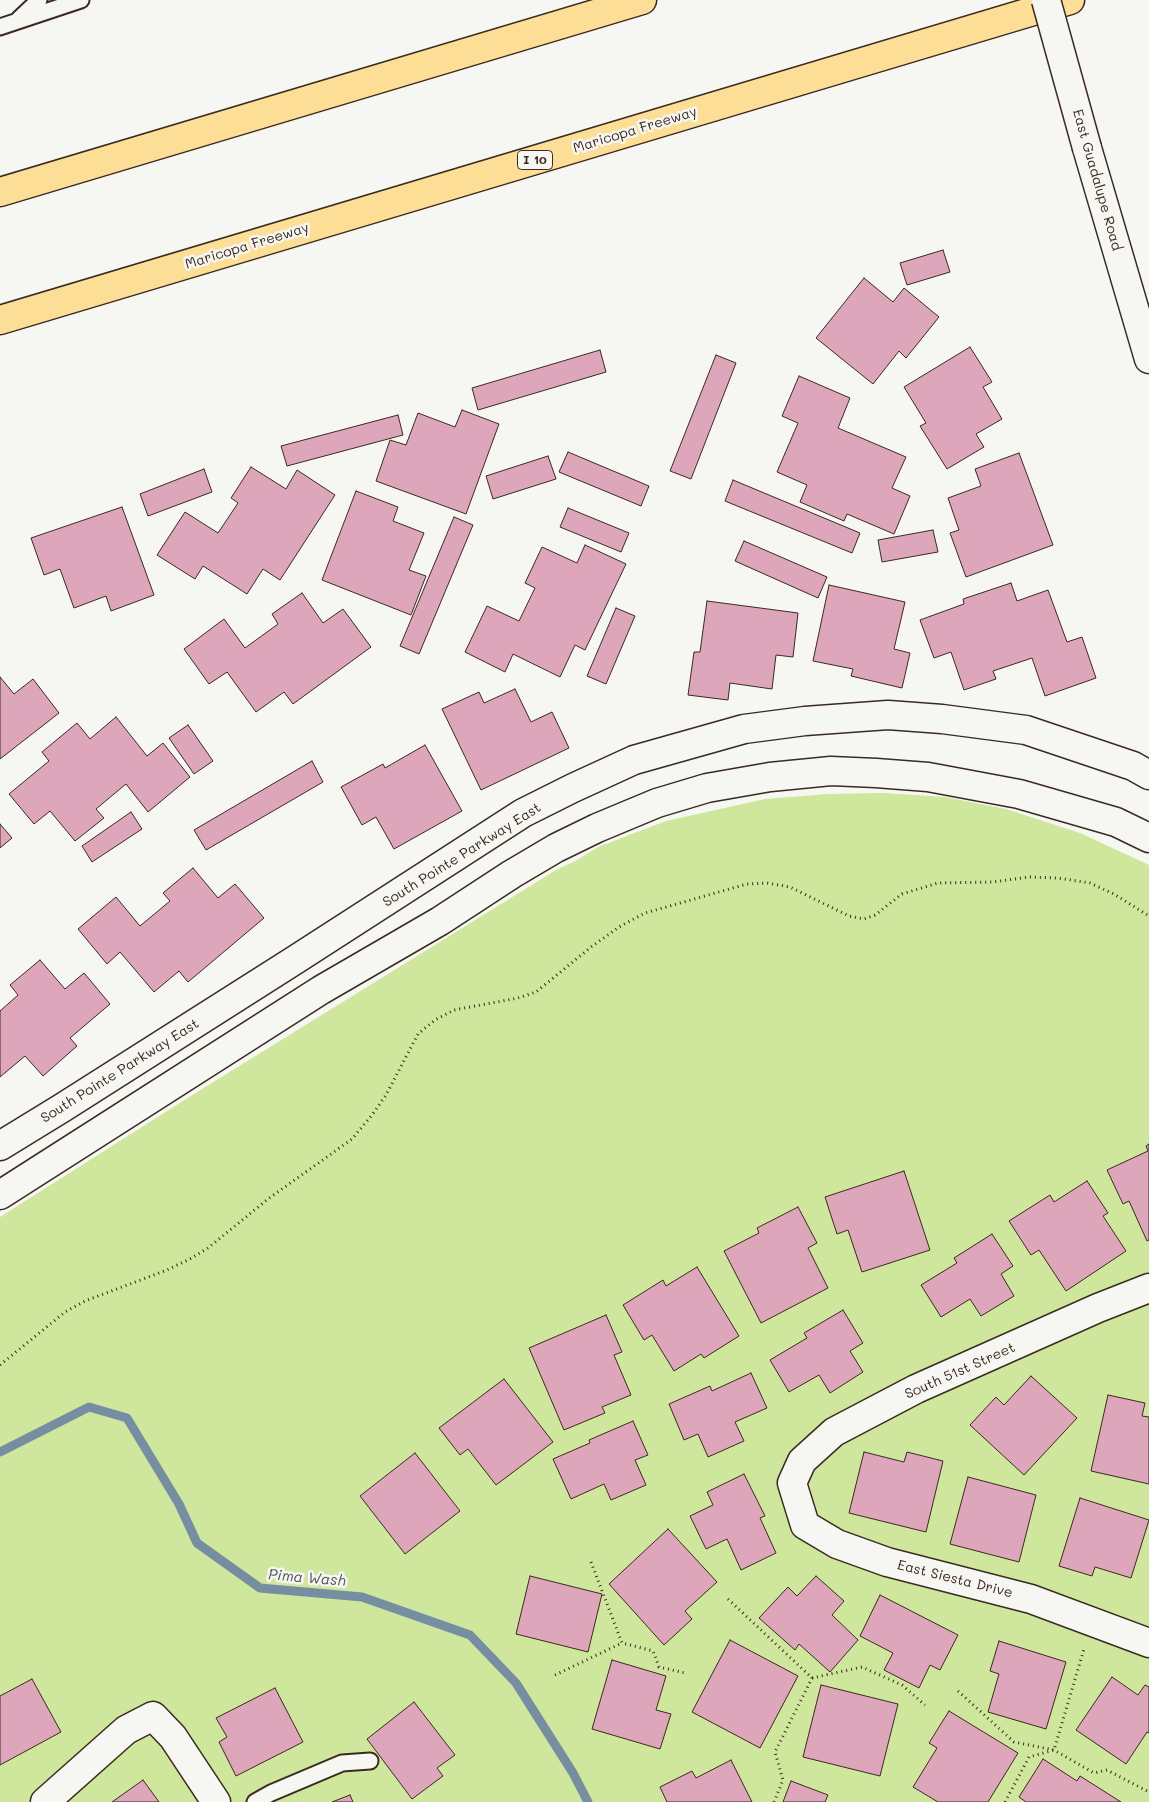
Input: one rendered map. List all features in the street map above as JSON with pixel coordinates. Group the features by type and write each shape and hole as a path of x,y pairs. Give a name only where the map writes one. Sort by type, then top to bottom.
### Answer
{"highway":[{"path":"0,192 642,0"},
{"name":"Maricopa Freeway","path":"0,320 1070,0"}],"main road":[{"name":"East Guadalupe Road","path":"1046,0 1149,359"},
{"name":"South Pointe Parkway East","path":"0,1146 524,813 634,760 744,729 804,721 888,715 942,719 1026,730 1133,766 1149,775"},
{"path":"0,1195 321,990 440,921 512,874 564,844 657,803 707,788 770,777 831,771 876,773 928,777 1018,794 1116,822 1149,838"},
{"name":"South 51st Street","path":"792,1483 802,1461 834,1432 916,1389 1098,1308 1149,1288"},
{"name":"East Siesta Drive","path":"792,1483 805,1525 837,1544 887,1562 1031,1599 1149,1643"},
{"path":"45,1802 126,1730 153,1716 173,1738 216,1802"}],"lane":[{"path":"16,22 39,0"},
{"path":"0,27 81,0"},
{"path":"255,1802 271,1793 342,1763 370,1760"}],"path":[{"path":"0,1365 65,1312 85,1301 167,1270 208,1248 268,1199 352,1139 386,1096 418,1034 435,1020 454,1010 518,998 536,992 591,947 645,913 748,884 767,883 790,887 848,916 864,919 875,914 902,894 938,883 993,882 1029,877 1058,878 1090,883 1114,894 1149,916"},
{"path":"591,1562 622,1643"},
{"path":"728,1599 812,1678"},
{"path":"1054,1750 1092,1622"},
{"path":"555,1675 622,1643 653,1652 659,1667 685,1673"},
{"path":"812,1678 862,1667 902,1685 925,1706"},
{"path":"774,1802 783,1780 775,1752 812,1678"},
{"path":"958,1691 1014,1742 1054,1750 1094,1773 1107,1770 1149,1792"},
{"path":"1005,1802 1029,1758 1054,1750"}],"green space":[{"path":"884,793 945,797 1006,809 1080,833 1149,865 1149,1802 0,1802 0,1217 186,1099 556,870 598,847 666,821 765,799 827,794"}],"building":[{"path":"943,250 950,272 907,285 900,263"},
{"path":"864,278 893,302 904,288 939,317 906,358 899,351 873,384 816,338"},
{"path":"970,347 992,382 983,387 1002,419 976,434 984,447 947,469 920,426 926,423 904,387"},
{"path":"600,350 606,372 478,410 472,388"},
{"path":"716,355 736,363 691,479 670,471"},
{"path":"799,376 850,398 838,428 906,457 892,488 910,496 894,534 847,514 844,521 800,502 807,485 777,472 798,423 782,416"},
{"path":"462,410 499,424 466,514 376,481 390,440 406,445 418,413 455,427"},
{"path":"398,415 403,435 287,466 281,446"},
{"path":"568,452 649,486 641,506 559,472"},
{"path":"1019,453 1053,545 966,577 950,533 959,530 948,498 981,486 975,469"},
{"path":"548,456 556,479 493,499 486,476"},
{"path":"251,467 286,489 297,470 335,495 280,580 263,569 247,594 203,566 195,579 157,555 185,512 218,533 238,503 231,498"},
{"path":"204,469 212,492 148,516 140,494"},
{"path":"733,480 860,533 852,553 725,501"},
{"path":"356,491 398,507 393,521 424,533 409,570 426,576 411,615 322,580"},
{"path":"122,507 154,595 111,611 106,596 74,608 60,569 44,575 31,538"},
{"path":"568,508 629,533 621,552 560,527"},
{"path":"454,517 473,525 419,654 400,646"},
{"path":"933,530 938,552 882,562 878,540"},
{"path":"744,541 827,577 818,598 735,561"},
{"path":"585,545 626,564 585,650 575,645 560,677 513,654 505,672 465,652 487,606 519,621 535,588 525,583 542,547 577,563"},
{"path":"1011,583 1017,601 1048,590 1067,642 1082,637 1096,678 1045,696 1032,658 993,671 996,679 964,690 951,652 934,658 920,620 964,604 963,599"},
{"path":"829,585 905,602 894,649 910,653 902,688 851,676 853,669 813,661"},
{"path":"302,593 323,623 343,609 371,647 293,704 284,692 256,712 227,672 209,684 184,649 224,619 245,648 278,624 272,614"},
{"path":"707,601 798,613 793,657 776,655 772,689 730,683 728,700 688,695 694,652 700,652"},
{"path":"616,608 635,616 606,684 587,676"},
{"path":"0,677 14,694 33,679 59,713 0,759"},
{"path":"515,689 531,722 552,712 569,748 481,790 442,709 479,692 484,703"},
{"path":"116,717 147,756 163,743 190,777 148,812 126,784 96,809 104,818 75,841 50,811 34,824 9,794 49,761 42,752 77,723 90,739"},
{"path":"188,725 213,761 194,774 169,738"},
{"path":"425,745 462,811 394,849 376,817 362,825 341,787 383,764 385,768"},
{"path":"312,761 323,782 206,850 194,830"},
{"path":"131,812 142,829 92,862 82,846"},
{"path":"0,824 12,838 0,848"},
{"path":"193,868 218,898 235,884 264,918 188,982 179,971 154,992 120,952 107,964 78,929 116,897 140,926 170,901 163,893"},
{"path":"40,960 65,989 84,973 110,1004 70,1038 77,1046 43,1076 25,1056 0,1077 0,1011 18,995 10,985"},
{"path":"1149,1144 1149,1240 1147,1241 1129,1201 1123,1204 1107,1170 1148,1151 1146,1146"},
{"path":"904,1171 930,1250 862,1272 848,1230 837,1234 825,1197"},
{"path":"1087,1181 1108,1213 1103,1216 1126,1251 1066,1291 1039,1250 1031,1255 1009,1221 1050,1195 1054,1202"},
{"path":"798,1207 817,1243 808,1248 828,1288 761,1323 724,1251 759,1233 757,1228"},
{"path":"992,1234 1013,1266 1001,1274 1014,1296 981,1316 970,1299 941,1317 921,1285 957,1263 954,1258"},
{"path":"697,1267 739,1336 704,1358 701,1354 674,1371 652,1335 644,1340 623,1305 663,1280 666,1286"},
{"path":"843,1310 863,1343 850,1351 863,1372 830,1393 819,1375 789,1392 770,1360 807,1338 804,1333"},
{"path":"606,1315 622,1352 614,1355 631,1395 602,1407 605,1413 564,1430 529,1348"},
{"path":"751,1373 767,1408 735,1422 744,1441 708,1457 698,1434 684,1440 669,1404 710,1386 712,1391"},
{"path":"1031,1376 1077,1418 1024,1475 970,1425 996,1397 1004,1405"},
{"path":"504,1379 553,1442 496,1485 468,1449 460,1455 439,1428"},
{"path":"1108,1395 1145,1403 1142,1416 1149,1417 1149,1484 1091,1471"},
{"path":"633,1421 648,1455 635,1460 646,1485 611,1500 604,1484 571,1499 553,1459 590,1443 589,1440"},
{"path":"864,1452 904,1462 907,1452 943,1461 926,1532 849,1513"},
{"path":"415,1453 460,1511 405,1554 360,1496"},
{"path":"744,1474 765,1516 760,1518 776,1553 741,1570 727,1539 706,1549 690,1516 713,1505 707,1492"},
{"path":"968,1477 1036,1495 1019,1562 950,1544"},
{"path":"1080,1498 1149,1520 1131,1578 1095,1567 1092,1576 1059,1566"},
{"path":"668,1529 717,1582 685,1611 692,1619 664,1645 609,1584"},
{"path":"530,1576 602,1594 588,1652 516,1634"},
{"path":"816,1576 844,1601 832,1615 858,1640 830,1672 799,1644 795,1650 759,1618 788,1587 797,1596"},
{"path":"880,1595 958,1635 940,1670 930,1665 919,1688 884,1670 893,1653 860,1636"},
{"path":"730,1640 798,1676 760,1748 692,1712"},
{"path":"999,1641 1066,1662 1046,1729 988,1712 999,1674 990,1671"},
{"path":"612,1660 666,1676 656,1710 671,1714 660,1749 592,1729"},
{"path":"1112,1677 1138,1695 1145,1685 1149,1687 1149,1733 1147,1732 1126,1764 1076,1730"},
{"path":"32,1679 61,1732 0,1765 0,1696"},
{"path":"821,1685 898,1704 880,1776 803,1757"},
{"path":"275,1688 303,1742 236,1776 219,1742 227,1737 216,1718"},
{"path":"414,1702 455,1755 437,1768 443,1776 412,1799 367,1739"},
{"path":"949,1711 1018,1753 988,1802 938,1802 913,1787 937,1748 929,1743"},
{"path":"1043,1759 1077,1781 1080,1776 1121,1802 1026,1802 1019,1797"},
{"path":"731,1760 752,1802 667,1802 660,1787 692,1771 696,1778"},
{"path":"143,1780 159,1802 112,1802"},
{"path":"791,1781 828,1795 825,1802 783,1802"},
{"path":"350,1795 353,1802 332,1802"}],"waterway":[{"name":"Pima Wash","path":"0,1452 89,1407 127,1418 179,1504 197,1543 260,1588 362,1597 470,1635 516,1683 573,1773 588,1802"}]}
